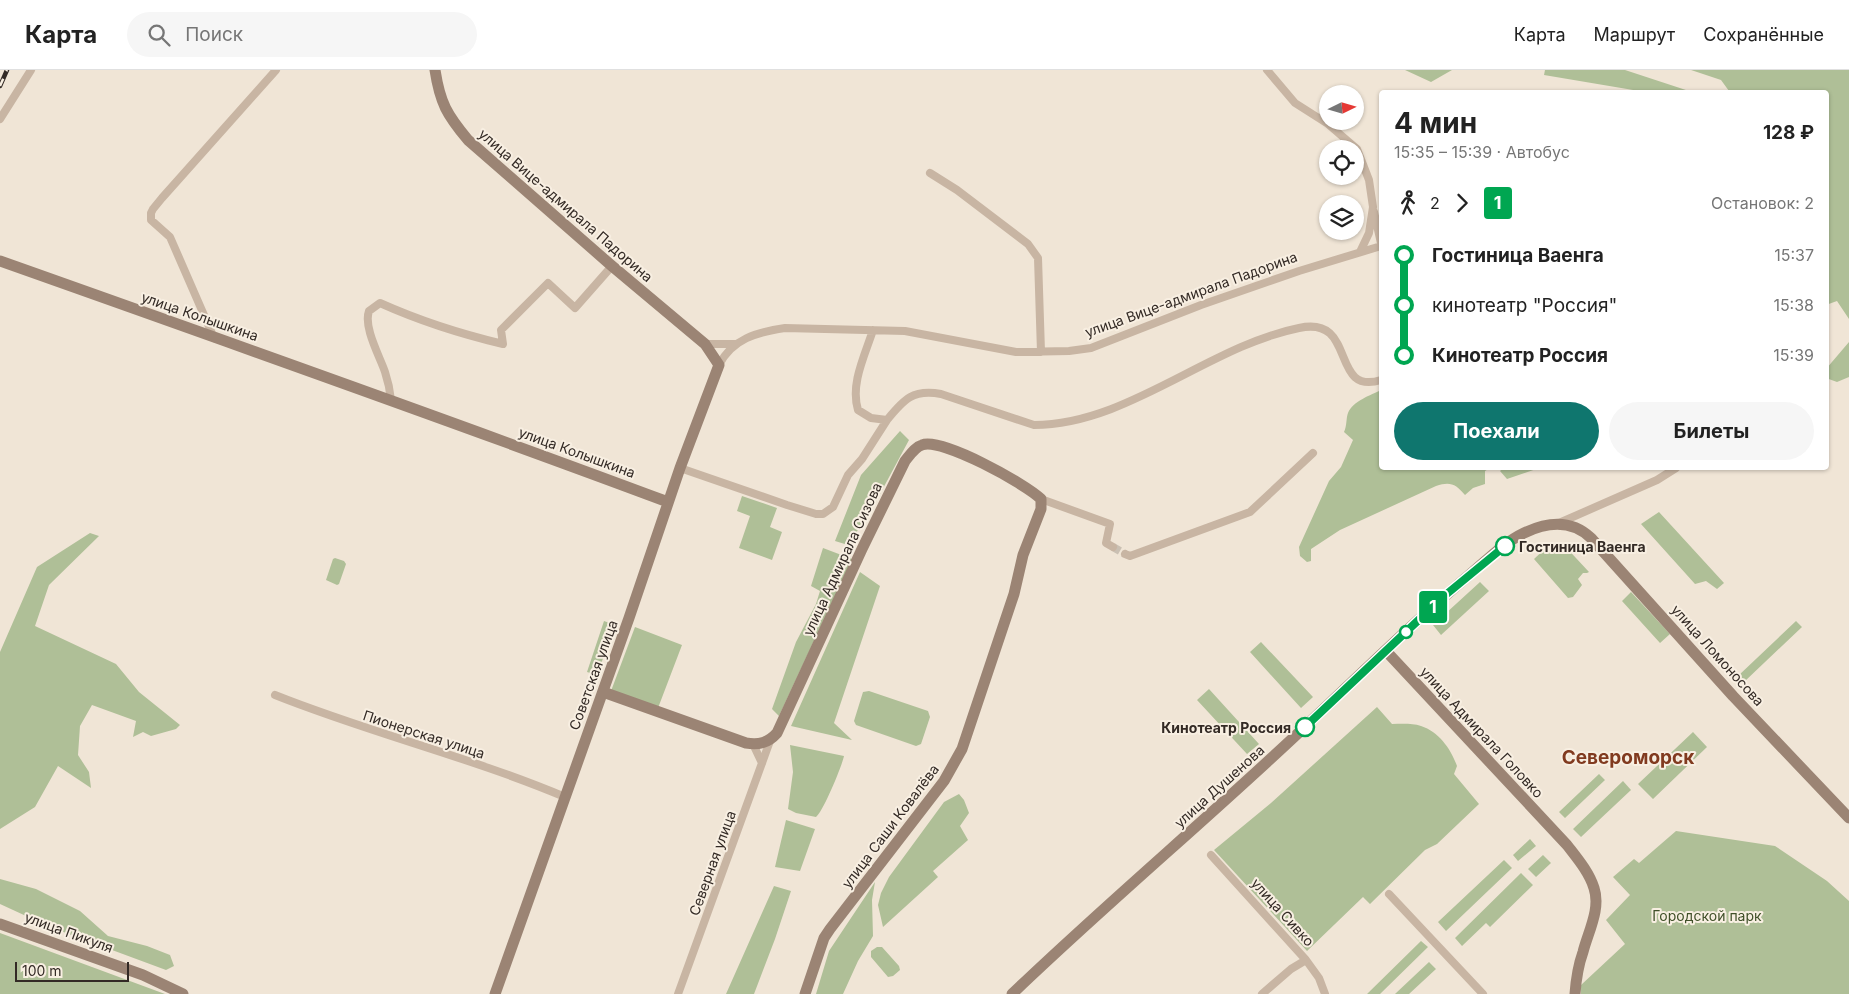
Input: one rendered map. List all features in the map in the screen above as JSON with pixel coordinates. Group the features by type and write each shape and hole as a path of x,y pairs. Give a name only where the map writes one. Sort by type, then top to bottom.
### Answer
{"street":[{"path":"0,119 31,70"},
{"path":"214,338 170,237 151,220 151,213 153,208 187,169 276,70"},
{"name":"улица Вице-адмирала Падорина","path":"435,70 440,98 450,118 468,140 612,266 705,344 719,365 725,353 735,344 752,336 785,328 905,331 1000,349 1041,352 1091,348 1202,305 1379,246"},
{"path":"1267,70 1295,103 1328,124 1357,148 1369,180 1379,236"},
{"path":"930,173 957,190 1028,244 1038,258 1041,352"},
{"path":"1360,252 1369,233 1373,208"},
{"name":"улица Колышкина","path":"0,261 391,400 668,502"},
{"path":"391,400 385,372 368,322 368,311 380,303 458,333 503,344 501,330 548,283 575,308 612,266"},
{"path":"680,468 786,505 816,514 823,514 833,507 848,476 862,459 887,420 908,398 918,393 930,392 941,394 1034,425 1049,425 1106,411 1227,353 1282,332 1301,327 1325,329 1337,341 1350,373 1358,381 1370,383 1379,381"},
{"path":"873,330 855,391 856,404 858,410 871,418 887,420"},
{"name":"улица Вице-адмирала Падорина","path":"705,344 735,344"},
{"name":"Советская улица","path":"495,994 680,468 719,365"},
{"name":"улица Адмирала Сизова","path":"770,741 777,733 905,460 916,448 923,444 937,444 954,450 1027,488 1041,499 1110,524 1106,543 1113,547"},
{"path":"1125,554 1130,556 1250,512 1313,453"},
{"name":"улица Душенова","path":"1012,994 1109,903 1268,762 1443,597 1497,551 1523,533 1541,526 1558,524 1657,480 1673,470"},
{"name":"улица Саши Ковалёва","path":"805,994 824,938 944,781 962,749 1014,594 1023,555 1041,510 1041,499"},
{"name":"улица Ломоносова","path":"1558,524 1577,527 1591,538 1733,696 1849,818"},
{"name":"улица Адмирала Головко","path":"1386,650 1556,834 1584,868 1594,887 1596,896 1594,915 1576,977 1575,994"},
{"path":"602,692 746,743 753,744 770,741"},
{"name":"Пионерская улица","path":"275,695 373,730 495,770 565,796"},
{"name":"Северная улица","path":"678,994 770,741"},
{"path":"753,744 762,763"},
{"name":"улица Сивко","path":"1211,855 1306,960 1319,978 1325,994"},
{"path":"1389,894 1483,994"},
{"name":"улица Пикуля","path":"0,924 144,975 183,994"},
{"path":"1262,994 1291,969 1306,960"}],"green space":[{"path":"1405,70 1452,70 1431,82"},
{"path":"1545,70 1625,70 1686,90 1633,90 1544,75"},
{"path":"1691,70 1849,70 1849,319 1837,301 1829,304 1829,90 1728,90 1721,80"},
{"path":"1849,342 1849,377 1837,382 1829,379 1829,365"},
{"path":"1379,391 1379,470 1487,470 1485,471 1485,484 1473,488 1465,495 1452,484 1436,486 1340,530 1311,549 1311,561 1307,562 1300,556 1299,547 1329,481 1341,467 1353,440 1344,432 1348,413 1354,405"},
{"path":"900,431 909,440 873,507 848,545 835,541 861,475"},
{"path":"1501,470 1533,470 1507,479"},
{"path":"742,496 777,508 770,527 782,532 772,560 739,548 750,516 737,511"},
{"path":"1659,512 1724,583 1717,589 1706,581 1695,584 1641,524"},
{"path":"90,533 99,536 49,585 35,626 116,664 139,692 180,725 176,729 151,736 143,732 133,737 136,721 92,705 80,726 78,755 89,772 91,788 58,766 35,807 0,829 0,652 37,567"},
{"path":"1562,543 1589,572 1583,573 1578,579 1582,585 1573,597 1568,598 1534,559 1548,546"},
{"path":"823,548 852,559 779,716 772,709 796,642 816,604 820,591 811,586"},
{"path":"335,558 344,561 346,564 337,585 326,580"},
{"path":"860,572 880,586 834,723 852,740 791,726"},
{"path":"1480,582 1489,591 1441,635 1433,625"},
{"path":"1631,592 1670,634 1660,643 1622,601"},
{"path":"604,621 615,625 597,675 587,672"},
{"path":"1796,621 1802,627 1744,682 1738,676"},
{"path":"635,627 682,645 658,708 611,691"},
{"path":"1261,642 1313,697 1301,708 1250,652"},
{"path":"1209,689 1259,744 1247,754 1197,700"},
{"path":"869,691 928,711 930,717 921,744 916,746 856,725 854,721 863,692"},
{"path":"1377,707 1392,724 1421,726 1439,737 1448,747 1457,766 1454,774 1479,804 1437,844 1425,850 1370,904 1363,897 1307,951 1214,850 1271,803"},
{"path":"1693,732 1707,747 1653,799 1638,784"},
{"path":"790,745 844,756 827,798 816,817 796,813 788,809 793,772"},
{"path":"1599,774 1605,780 1565,818 1559,812"},
{"path":"1623,781 1631,790 1581,837 1573,829"},
{"path":"959,794 964,800 969,813 960,826 968,840 933,871 938,877 883,927 878,905 881,893 889,877 944,802"},
{"path":"786,820 815,829 800,871 775,867"},
{"name":"Городской парк","path":"1676,831 1775,846 1827,881 1849,901 1849,994 1581,994 1581,985 1625,944 1606,920 1630,895 1613,877 1634,859 1639,863"},
{"path":"1530,839 1536,846 1518,861 1513,855"},
{"path":"1543,855 1551,863 1536,877 1528,869"},
{"path":"1504,860 1512,868 1446,931 1438,922"},
{"path":"1521,873 1533,885 1490,927 1486,923 1462,946 1455,938"},
{"path":"0,879 36,889 80,911 108,936 147,946 170,955 174,966 166,970 50,927 0,904"},
{"path":"875,882 872,900 873,936 858,961 843,994 816,994 829,951"},
{"path":"774,886 791,891 754,994 726,994"},
{"path":"0,933 165,994 0,994"},
{"path":"1421,941 1428,947 1380,994 1367,994"},
{"path":"877,947 882,947 899,966 900,970 893,976 888,977 871,957 871,951"},
{"path":"1429,962 1436,969 1409,994 1395,994"}],"tunnel":[{"path":"1113,547 1125,554"}],"railway":[{"path":"0,86 7,70"}],"bus line":[{"name":"1","path":"1305,727 1443,597 1505,546"}],"place":[{"name":"Гостиница Ваенга","path":"1505,546"},
{"name":"Кинотеатр Россия","path":"1305,727"}],"district":[{"name":"Североморск","path":"1628,757"}]}
